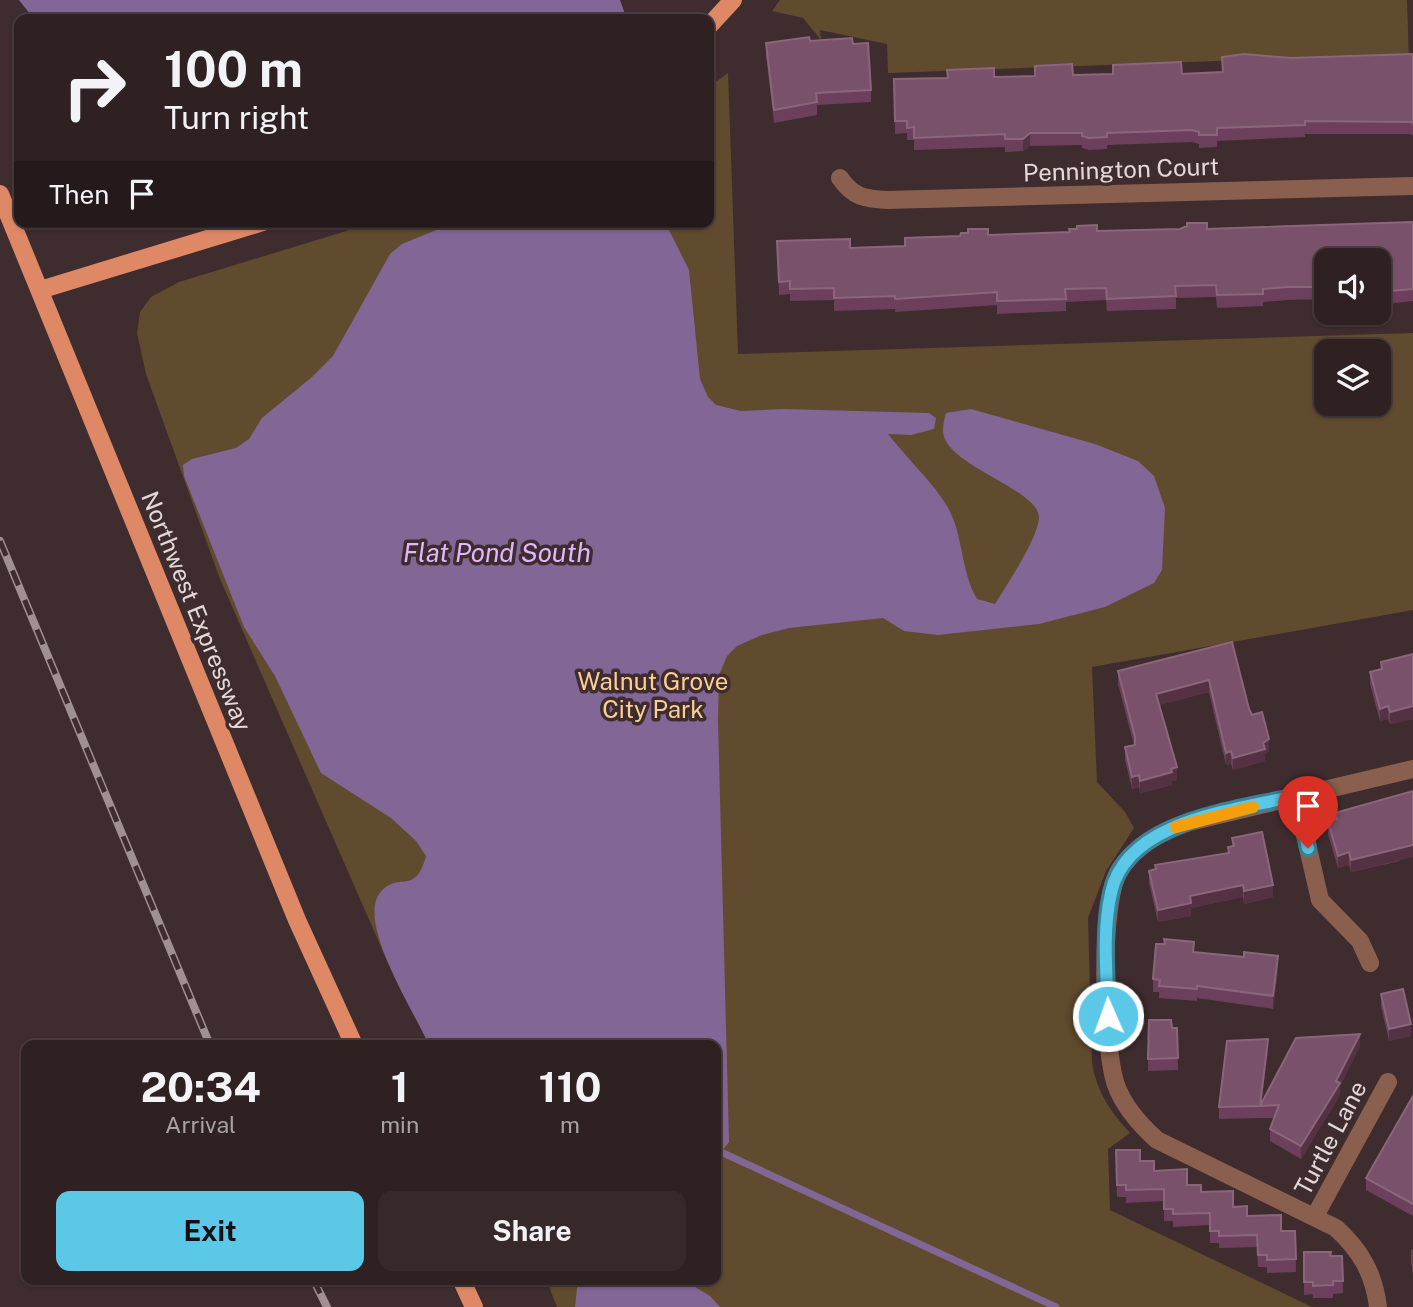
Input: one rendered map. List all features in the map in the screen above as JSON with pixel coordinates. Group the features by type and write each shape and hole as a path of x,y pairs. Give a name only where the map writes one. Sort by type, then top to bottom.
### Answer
{"main road":[{"path":"714,21 733,0"},
{"name":"Northwest Expressway","path":"0,194 14,228"},
{"name":"Northwest Expressway","path":"14,228 297,920 352,1040"},
{"path":"40,290 242,228"},
{"path":"464,1285 474,1307"}],"street":[{"name":"Pennington Court","path":"840,178 848,190 863,198 887,200 1413,186"},
{"path":"1378,1307 1374,1280 1353,1244 1336,1227 1157,1140 1140,1125 1125,1105 1111,1064 1105,932 1111,890 1119,871 1148,840 1189,822 1413,769"},
{"path":"1296,796 1320,900 1360,941 1370,962"},
{"name":"Turtle Lane","path":"1315,1216 1388,1082"}],"green space":[{"path":"780,0 1407,0 1409,60 1381,55 888,73 887,44 820,30 821,40 803,18 772,11"},
{"name":"Walnut Grove City Park","path":"728,73 738,354 1413,333 1413,610 1092,667 1097,782 1125,812 1134,828 1106,871 1088,918 1092,1063 1105,1101 1130,1133 1108,1149 1110,1210 1312,1307 557,1307 548,1285 721,1285 721,1040 427,1040 388,963 220,579 146,374 137,333 140,312 151,297 179,282 356,228 714,228 714,83"}],"water":[{"path":"19,0 620,0 624,11 624,14 30,14"},
{"name":"Flat Pond South","path":"441,228 668,228 689,270 700,379 708,397 716,405 741,411 783,409 929,413 936,418 934,429 911,435 888,434 947,506 977,599 995,604 1028,549 1039,517 1035,507 1026,498 952,450 943,433 946,413 971,409 1095,444 1138,461 1154,476 1165,508 1162,570 1154,583 1105,607 1039,624 938,635 904,631 883,618 789,628 762,635 737,646 727,656 719,675 718,721 729,1142 721,1152 721,1040 426,1040 382,946 376,925 375,907 380,893 387,886 412,880 417,876 426,856 416,841 391,818 321,773 275,676 244,627 184,476 183,465 192,459 236,448 249,439 262,418 333,356 390,254 402,244"},
{"path":"577,1285 692,1285 710,1296 720,1307 575,1307"}],"building":[{"path":"809,37 810,41 852,38 853,44 868,43 871,90 816,93 817,102 774,110 766,43"},
{"path":"1244,54 1291,58 1413,54 1413,124 1305,121 1305,125 1217,128 1217,135 1199,135 1199,132 1192,130 1107,133 1107,137 1089,138 1082,136 1082,133 1030,133 1023,139 1005,139 1005,134 914,138 914,127 907,128 907,121 895,121 894,79 948,78 947,70 994,68 994,77 1035,76 1035,66 1072,64 1073,75 1113,74 1113,65 1181,62 1182,74 1223,72 1222,57"},
{"path":"1413,222 1413,289 1391,291 1391,248 1314,248 1314,287 1263,289 1263,294 1217,295 1216,285 1175,286 1176,296 1107,299 1106,288 1065,289 1066,299 997,301 997,292 895,299 895,296 834,298 834,288 790,289 790,281 779,282 777,241 850,239 850,248 905,246 905,238 960,236 961,233 968,233 968,229 988,229 988,235 1070,232 1069,229 1077,229 1077,226 1097,225 1097,231 1180,229 1187,226 1187,223 1207,223 1207,229"},
{"path":"1232,642 1249,709 1252,715 1262,712 1269,739 1263,743 1265,749 1233,758 1231,751 1226,753 1209,680 1156,694 1177,767 1171,769 1172,772 1140,781 1139,775 1132,777 1125,747 1135,745 1135,737 1118,671"},
{"path":"1413,654 1413,706 1390,712 1388,706 1380,709 1370,672 1382,669 1381,662"},
{"path":"1413,791 1413,845 1351,860 1349,852 1338,856 1328,821 1337,819 1335,813"},
{"path":"1262,832 1273,885 1244,891 1243,885 1190,896 1191,903 1158,910 1149,871 1156,869 1155,865 1229,853 1228,847 1234,846 1232,838"},
{"path":"1164,939 1194,942 1193,952 1244,957 1244,952 1278,956 1273,996 1197,986 1197,989 1159,986 1160,980 1153,979 1156,944 1165,944"},
{"path":"1403,989 1411,1024 1389,1029 1381,994"},
{"path":"1149,1020 1171,1020 1172,1028 1177,1028 1178,1058 1148,1059"},
{"path":"1360,1034 1336,1081 1340,1083 1301,1146 1270,1129 1279,1105 1260,1106 1296,1038"},
{"path":"1268,1039 1260,1106 1219,1107 1227,1041"},
{"path":"1413,1096 1413,1204 1366,1178"},
{"path":"1116,1150 1140,1150 1140,1161 1154,1161 1154,1171 1187,1169 1187,1185 1201,1185 1201,1192 1233,1191 1233,1207 1247,1206 1247,1216 1281,1215 1281,1231 1295,1231 1296,1259 1267,1260 1267,1255 1258,1255 1257,1235 1219,1236 1219,1231 1210,1231 1210,1213 1173,1214 1173,1209 1164,1209 1164,1189 1126,1190 1126,1185 1117,1185"},
{"path":"1304,1252 1331,1252 1330,1256 1342,1256 1343,1281 1333,1281 1333,1285 1313,1286 1313,1282 1304,1282"}],"waterway":[{"path":"723,1153 1056,1307"}],"railway":[{"path":"0,541 208,1040"},
{"path":"316,1285 327,1307"}],"slow traffic":[{"path":"1176,827 1253,807"}],"route":[{"path":"1108,1016 1105,932 1111,890 1119,871 1148,840 1189,822 1296,796 1308,848"}]}
